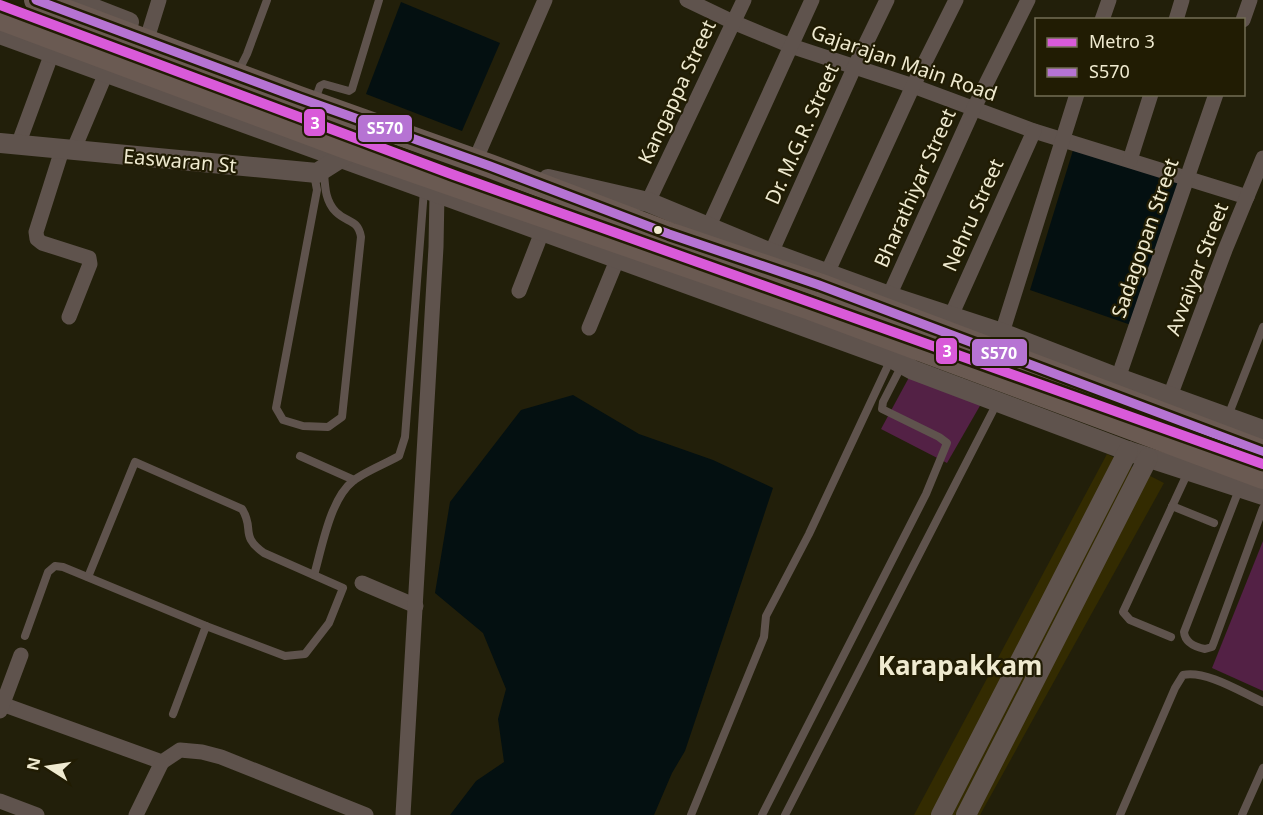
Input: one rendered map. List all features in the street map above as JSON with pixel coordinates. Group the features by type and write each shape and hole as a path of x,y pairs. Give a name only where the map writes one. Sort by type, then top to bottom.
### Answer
{"main road":[{"path":"38,0 148,36 346,114 669,234 824,279 1260,443"},
{"path":"0,18 333,162 782,309 1004,393 1250,479"}],"street":[{"path":"72,0 148,36 241,66 306,91 346,114"},
{"path":"148,36 159,0"},
{"path":"545,0 483,163 648,202 771,253 824,279 889,296 1002,333 1115,387 1170,396 1228,417 1260,443"},
{"name":"Gajarajan Main Road","path":"687,0 791,46 914,86 1034,131 1247,197"},
{"name":"Kangappa Street","path":"648,202 744,0"},
{"path":"708,228 812,0"},
{"name":"Dr. M.G.R. Street","path":"771,253 887,0"},
{"path":"824,279 956,0"},
{"name":"Bharathiyar Street","path":"889,296 974,108 1028,0"},
{"path":"1103,18 1109,0"},
{"path":"1177,18 1182,0"},
{"path":"1244,18 1250,0"},
{"path":"0,34 333,162 430,191 617,260 782,309 897,361 1004,393 1128,451 1188,471 1250,479 1263,495"},
{"path":"9,144 52,53"},
{"path":"69,317 90,264 89,258 42,243 37,239 36,232 68,150 106,73"},
{"path":"1002,333 1076,96"},
{"path":"1130,160 1150,96"},
{"name":"Sadagopan Street","path":"1115,387 1215,96"},
{"name":"Nehru Street","path":"951,316 1034,131"},
{"name":"Easwaran St","path":"9,144 68,150 333,162"},
{"name":"Avvaiyar Street","path":"1170,396 1225,250 1263,158"},
{"path":"403,815 436,247 430,191"},
{"path":"519,291 542,232"},
{"path":"589,328 617,260"},
{"path":"941,815 1128,451"},
{"path":"966,815 1148,458"},
{"path":"362,583 416,606"},
{"path":"21,655 1,707 162,762"},
{"path":"136,815 162,762 180,750 202,752 221,758 366,815"},
{"path":"0,801 37,815"}],"lane":[{"path":"241,66 267,0"},
{"path":"316,97 320,86 324,84 349,91 352,89 379,0"},
{"path":"333,162 325,191 329,202 336,213 351,221 359,229 361,237 342,417 328,428 303,426 283,420 276,408 317,190 333,162"},
{"path":"314,575 333,510 342,492 354,480 399,456 405,437 430,191"},
{"path":"1228,417 1263,327"},
{"path":"691,815 764,637 766,616 897,361"},
{"path":"762,815 926,494 947,443 882,409 897,361"},
{"path":"785,815 1004,393"},
{"path":"1260,443 1250,479 1184,633 1191,644 1205,649 1212,647 1263,508"},
{"path":"300,456 354,480"},
{"path":"25,636 48,572 55,566 63,567 285,656 305,654 329,623 343,588 264,553 252,544 248,536 247,516 242,509 135,462 88,577"},
{"path":"1171,637 1130,620 1124,612 1188,471"},
{"path":"1172,506 1214,523"},
{"path":"173,714 206,626"},
{"path":"1120,815 1175,688 1184,675 1194,673 1206,676 1263,702"},
{"path":"1242,815 1263,768"}],"shaded area":[{"path":"401,2 500,43 462,131 366,94"},
{"path":"1074,147 1181,184 1131,325 1030,290"},
{"path":"913,370 985,397 947,463 881,429"},
{"path":"573,395 639,434 713,460 773,488 685,751 672,773 654,815 450,815 476,781 504,762 498,719 506,689 483,633 435,593 450,502 521,410"},
{"path":"1107,454 1164,483 980,815 914,815"},
{"path":"1263,541 1263,691 1212,668"}],"metro line":[{"name":"3","path":"0,5 454,175 1263,464"}],"transit line":[{"name":"S570","path":"36,0 669,234 819,285 1263,452"}],"district":[{"name":"Karapakkam","path":"960,666"}]}
